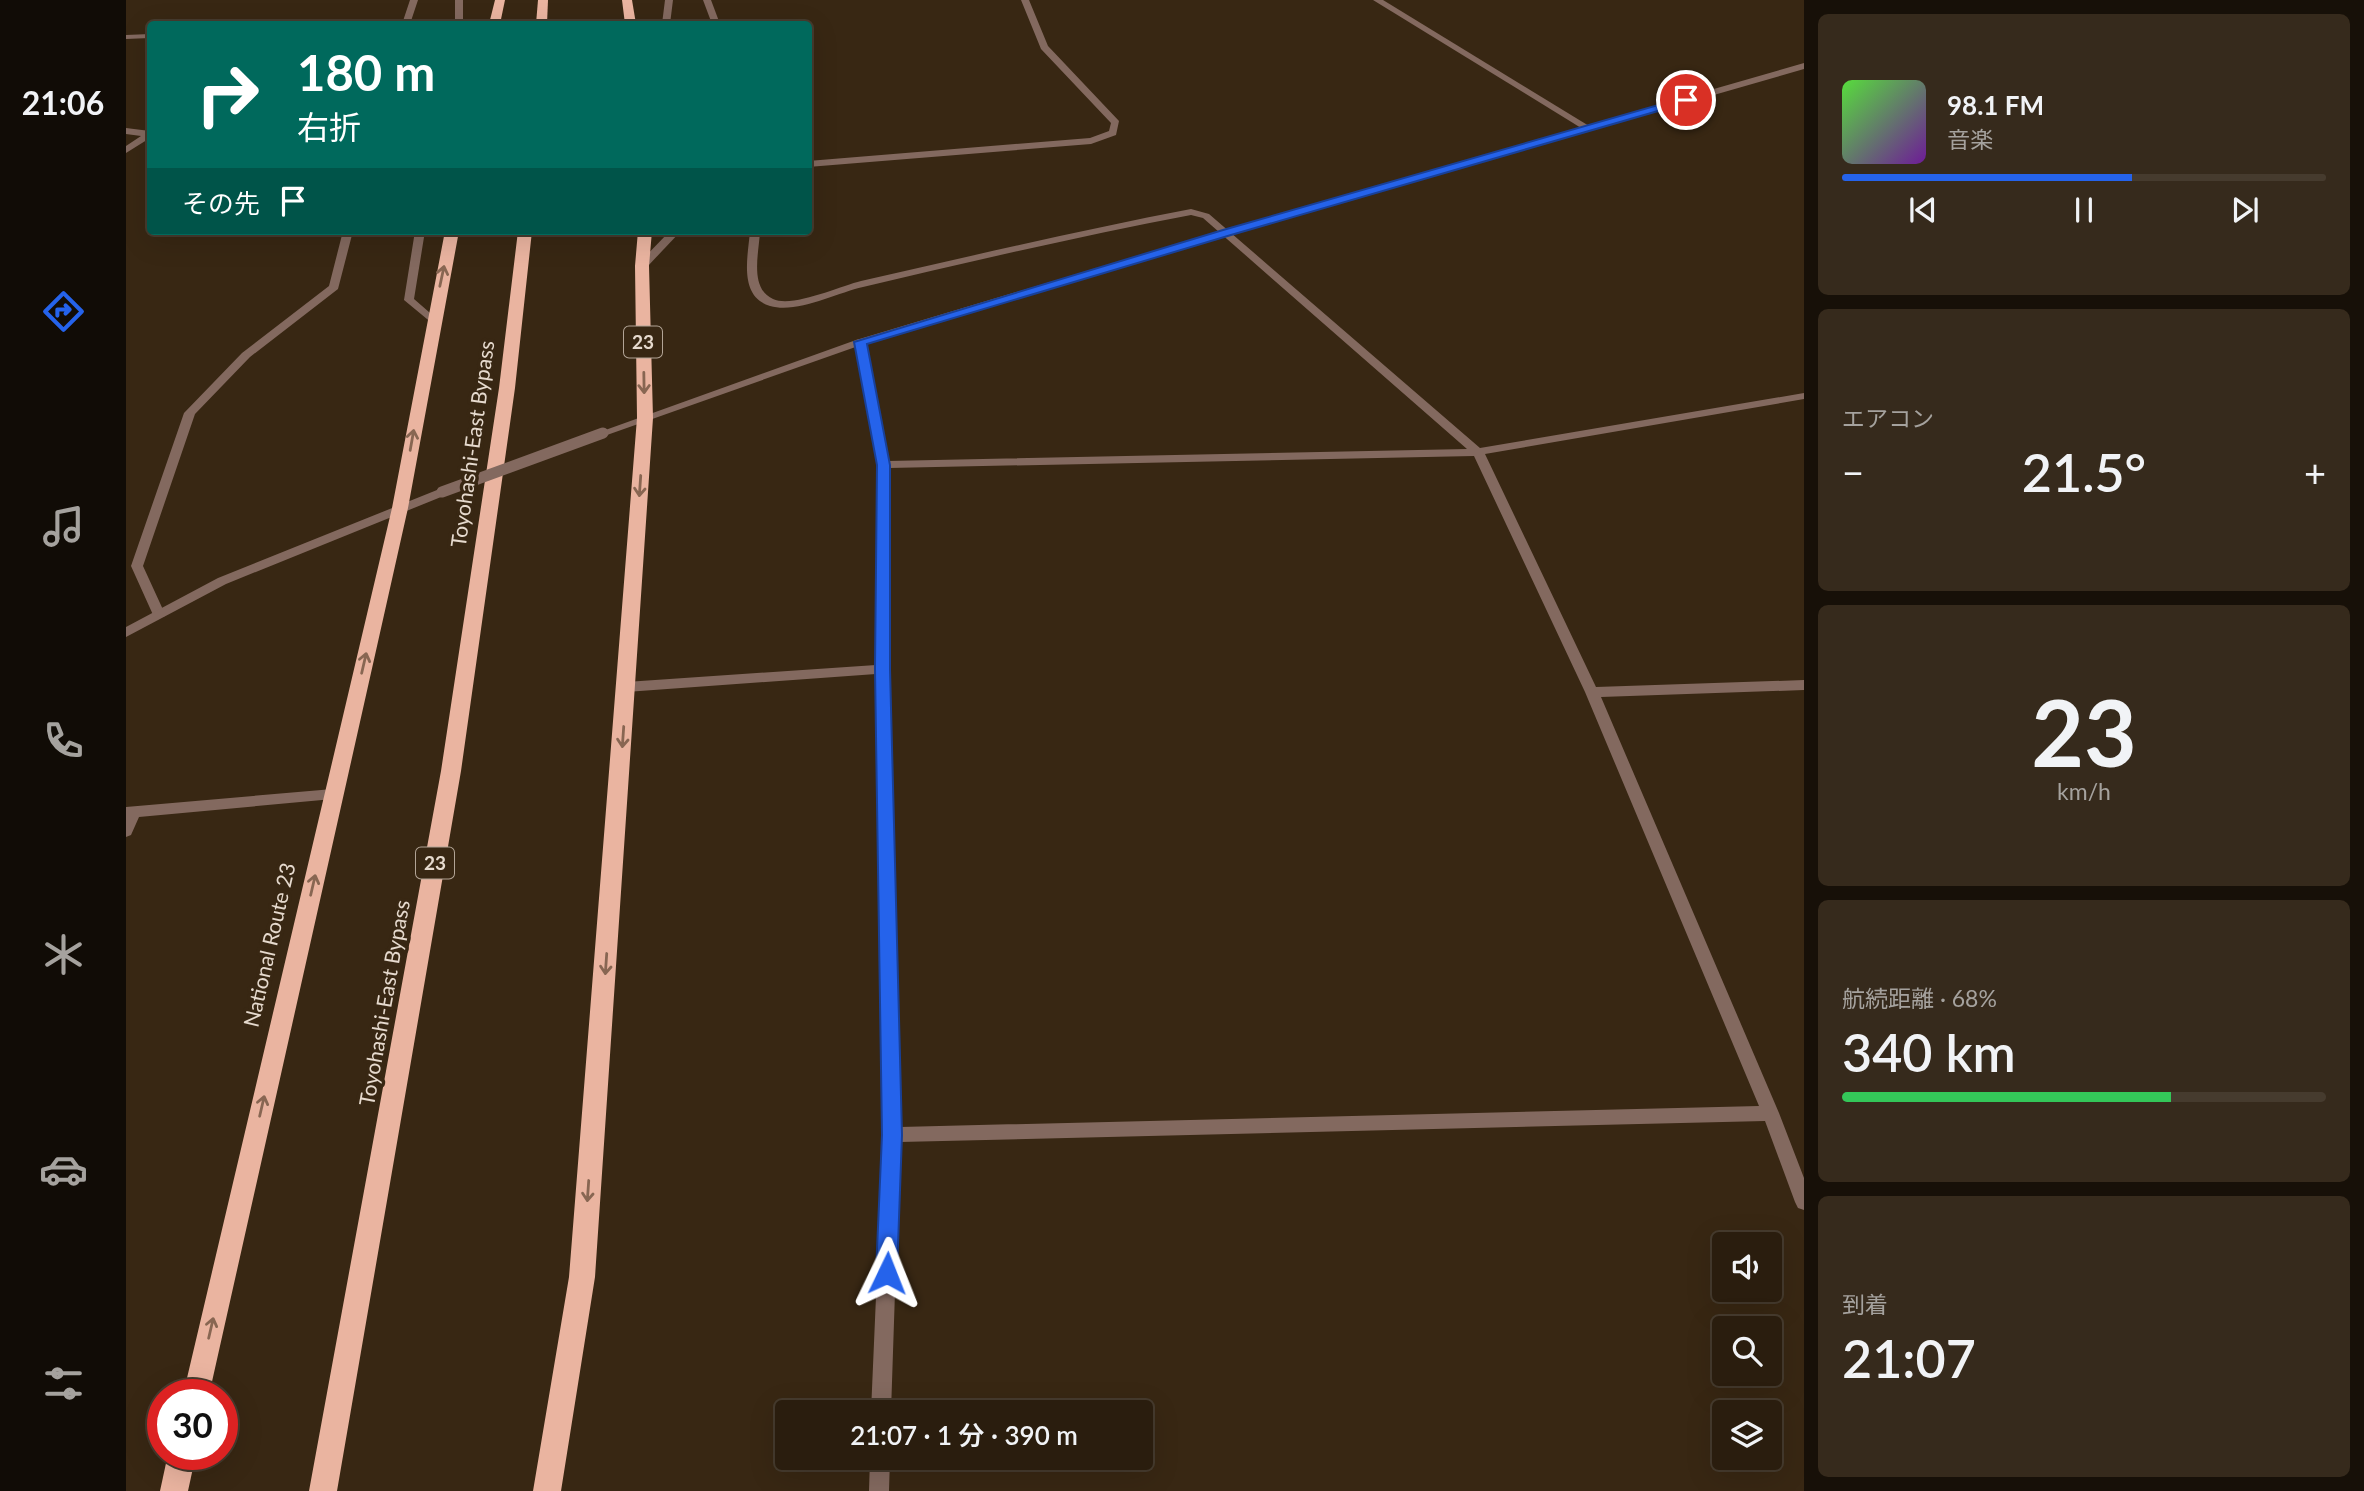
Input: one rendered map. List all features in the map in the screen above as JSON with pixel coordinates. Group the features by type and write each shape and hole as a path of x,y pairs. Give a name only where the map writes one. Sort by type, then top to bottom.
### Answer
{"highway":[{"path":"496,21 500,0"},
{"path":"542,21 543,0"},
{"path":"626,0 630,21"},
{"name":"National Route 23","path":"200,1379 400,508 451,235"},
{"name":"Toyohashi-East Bypass","path":"323,1491 452,771 507,388 525,235"},
{"name":"23","path":"548,1491 582,1277 645,418 642,266 645,235"},
{"path":"174,1491 179,1470"}],"street":[{"path":"407,21 414,0"},
{"path":"459,0 459,21"},
{"path":"666,21 669,0"},
{"path":"707,0 715,21"},
{"path":"812,164 1091,141 1113,134 1116,123 1045,47 1025,0"},
{"path":"1377,0 1589,129"},
{"path":"126,37 147,36"},
{"path":"126,633 222,582 400,508 860,342 1227,232 1804,66"},
{"path":"126,131 147,134"},
{"path":"126,150 147,136"},
{"path":"755,235 752,278 758,293 772,303 791,304 858,285 1170,216 1191,212 1206,216 1478,452 1592,692 1771,1113 1804,1202"},
{"path":"159,614 137,566 190,414 246,355 334,287 347,235"},
{"path":"419,235 411,277 410,300 433,321"},
{"path":"642,266 672,235"},
{"path":"860,342 884,465 883,669 892,1135 881,1400"},
{"path":"884,465 1478,452 1804,396"},
{"path":"626,687 883,669"},
{"path":"1592,692 1804,685"},
{"path":"126,831 130,813 333,794"},
{"path":"892,1135 1771,1113"},
{"path":"878,1491 879,1470"}],"route":[{"path":"887,1273 892,1135 883,669 884,465 860,342 1227,232 1686,100"}]}
